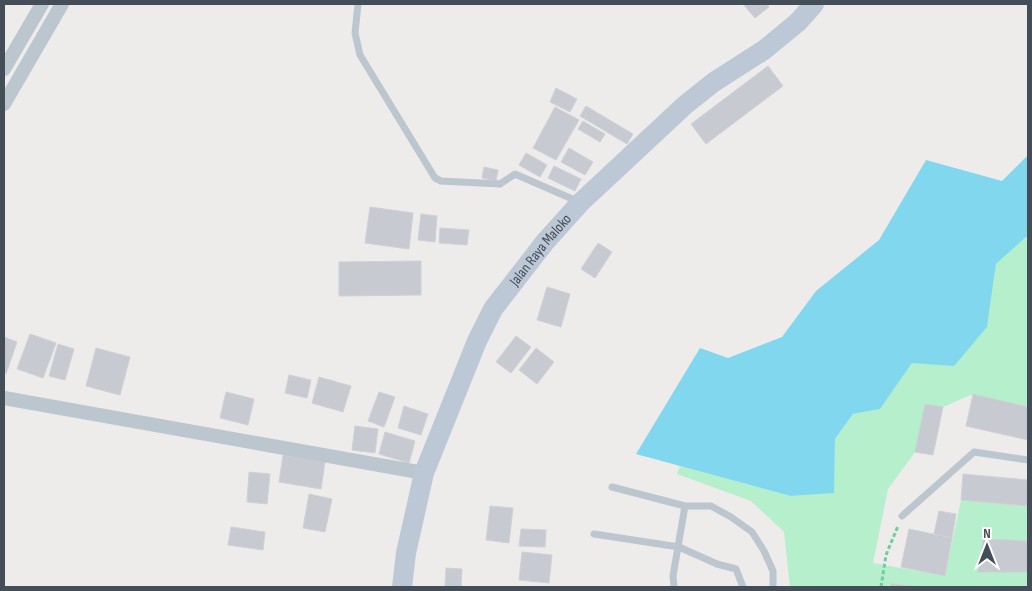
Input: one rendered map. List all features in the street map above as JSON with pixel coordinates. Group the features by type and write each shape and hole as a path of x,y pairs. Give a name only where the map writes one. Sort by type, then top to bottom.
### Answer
{"street":[{"path":"4,69 42,4"},
{"path":"4,104 62,4"},
{"name":"Jalan Raya Maloko","path":"402,587 406,553 424,474 466,368 493,309 546,242 580,203 686,105 714,82 772,44 798,22 814,4"},
{"path":"4,398 424,474"}],"lane":[{"path":"358,4 355,33 360,55 436,178 441,181 500,184 515,174 580,203"},
{"path":"902,516 974,452 1028,460"},
{"path":"612,487 685,506 711,506 731,517 752,532 764,551 772,571 773,587"},
{"path":"674,587 673,576 685,506"},
{"path":"594,534 679,547 717,564 736,569 742,587"}],"path":[{"path":"881,587 886,555 902,516"}],"green space":[{"path":"1028,237 1028,407 973,394 943,407 925,404 915,452 888,489 873,563 945,576 961,500 1028,506 1028,587 790,587 784,532 751,501 677,474 680,466 791,496 833,493 835,439 853,414 880,409 912,363 987,327 996,264"}],"water":[{"path":"1028,155 1028,237 996,264 987,327 954,366 912,363 880,409 853,414 835,439 834,493 791,496 636,454 700,348 728,358 782,337 816,291 879,240 926,160 1002,181"}],"building":[{"path":"743,4 767,4 769,7 755,18"},
{"path":"768,66 783,86 706,144 691,124"},
{"path":"556,88 577,99 570,112 550,102"},
{"path":"586,106 633,134 627,144 580,116"},
{"path":"555,107 579,120 556,160 533,148"},
{"path":"583,121 605,134 600,142 578,129"},
{"path":"569,148 593,162 585,175 561,162"},
{"path":"526,153 547,165 540,177 519,165"},
{"path":"554,166 581,179 575,191 548,178"},
{"path":"484,167 498,170 496,181 482,178"},
{"path":"370,207 413,213 409,249 365,243"},
{"path":"421,214 437,216 435,242 418,240"},
{"path":"440,228 469,230 467,245 439,243"},
{"path":"598,243 612,252 595,278 581,269"},
{"path":"421,261 421,295 339,296 339,262"},
{"path":"547,287 570,294 561,327 537,320"},
{"path":"30,334 56,343 43,378 17,369"},
{"path":"516,336 531,347 511,373 496,362"},
{"path":"4,337 17,342 6,374 4,373"},
{"path":"58,344 74,349 65,380 49,376"},
{"path":"96,348 130,357 120,395 86,386"},
{"path":"536,348 554,362 537,384 519,370"},
{"path":"289,375 311,380 307,398 285,393"},
{"path":"319,377 351,386 343,412 312,403"},
{"path":"226,392 254,399 248,425 220,418"},
{"path":"379,392 395,397 384,427 368,421"},
{"path":"973,394 1028,407 1028,440 966,426"},
{"path":"925,404 943,407 933,455 915,452"},
{"path":"404,406 428,414 421,435 398,428"},
{"path":"355,426 378,429 375,453 352,450"},
{"path":"385,432 415,441 409,463 379,454"},
{"path":"283,455 325,462 321,489 279,482"},
{"path":"249,472 270,474 267,504 247,502"},
{"path":"963,474 1028,480 1028,506 961,500"},
{"path":"309,494 332,499 325,532 303,528"},
{"path":"490,506 513,508 509,543 486,540"},
{"path":"939,511 956,514 952,538 934,534"},
{"path":"231,527 265,532 263,550 228,545"},
{"path":"521,529 546,530 545,547 519,546"},
{"path":"909,529 952,538 945,576 901,567"},
{"path":"983,539 1028,541 1028,572 978,572"},
{"path":"522,552 552,555 549,583 519,580"},
{"path":"446,568 462,569 461,587 445,587"},
{"path":"891,584 923,587 890,587"}]}
